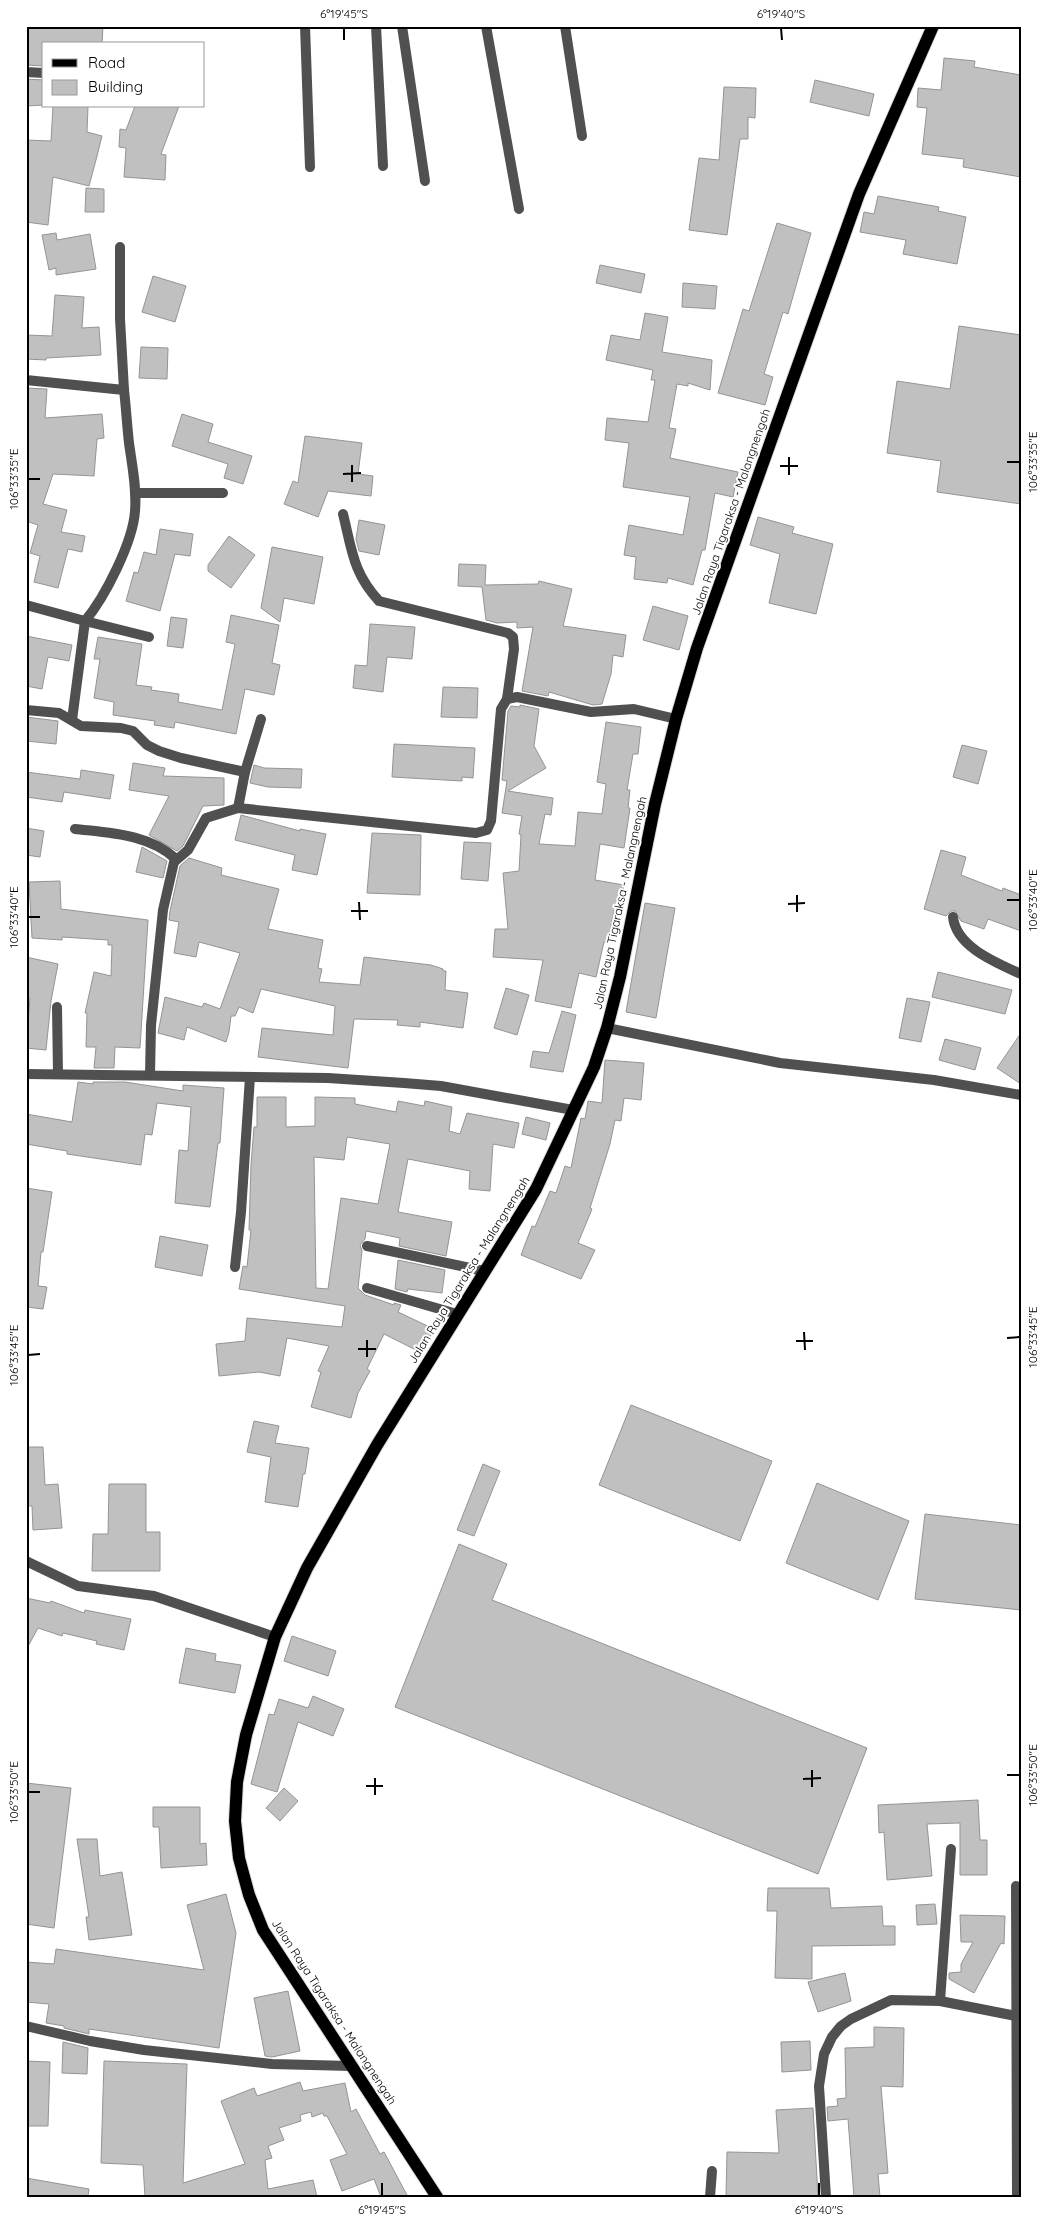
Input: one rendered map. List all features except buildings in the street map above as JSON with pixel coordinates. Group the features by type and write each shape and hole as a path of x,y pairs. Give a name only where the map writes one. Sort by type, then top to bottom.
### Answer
{"main road":[{"name":"Jalan Raya Tigaraksa - Malangnengah","path":"437,2197 263,1930 249,1895 240,1858 235,1822 237,1782 246,1735 275,1637 306,1568 377,1445 536,1190 594,1068 607,1028 655,804 676,719 724,571 856,203 933,26"}],"street":[{"path":"306,26 310,167"},
{"path":"376,26 382,166"},
{"path":"402,26 425,181"},
{"path":"486,26 519,209"},
{"path":"565,26 582,136"},
{"path":"26,72 42,73"},
{"path":"72,720 85,621 101,599 123,553 134,520 135,493 124,390 120,319 120,247"},
{"path":"26,380 124,390"},
{"path":"135,493 223,494"},
{"path":"150,1075 151,1025 163,910 176,859 188,850 206,818 238,808 476,833 487,830 491,821 501,708 507,699 514,649 511,635 379,601 359,575 343,514"},
{"path":"26,605 148,637"},
{"path":"507,699 517,697 591,712 634,709 676,719"},
{"path":"26,710 60,713 81,726 122,728 133,731 147,745 159,751 181,758 245,772"},
{"path":"238,808 245,772 261,719"},
{"path":"75,829 124,834 144,840 169,852 176,859"},
{"path":"953,917 956,931 971,947 1021,974"},
{"path":"57,1006 58,1074"},
{"path":"607,1028 780,1063 934,1080 1021,1095"},
{"path":"26,1074 328,1078 441,1086 573,1110"},
{"path":"235,1267 250,1077"},
{"path":"367,1246 484,1271"},
{"path":"367,1288 457,1314"},
{"path":"26,1561 78,1586 154,1596 275,1637"},
{"path":"940,2001 950,1849"},
{"path":"1016,1886 1016,2197"},
{"path":"826,2197 819,2086 824,2054 832,2037 841,2026 851,2019 891,2000 940,2001 1016,2016"},
{"path":"26,2026 90,2041 144,2050 272,2064 351,2066"},
{"path":"710,2197 712,2170"}]}
